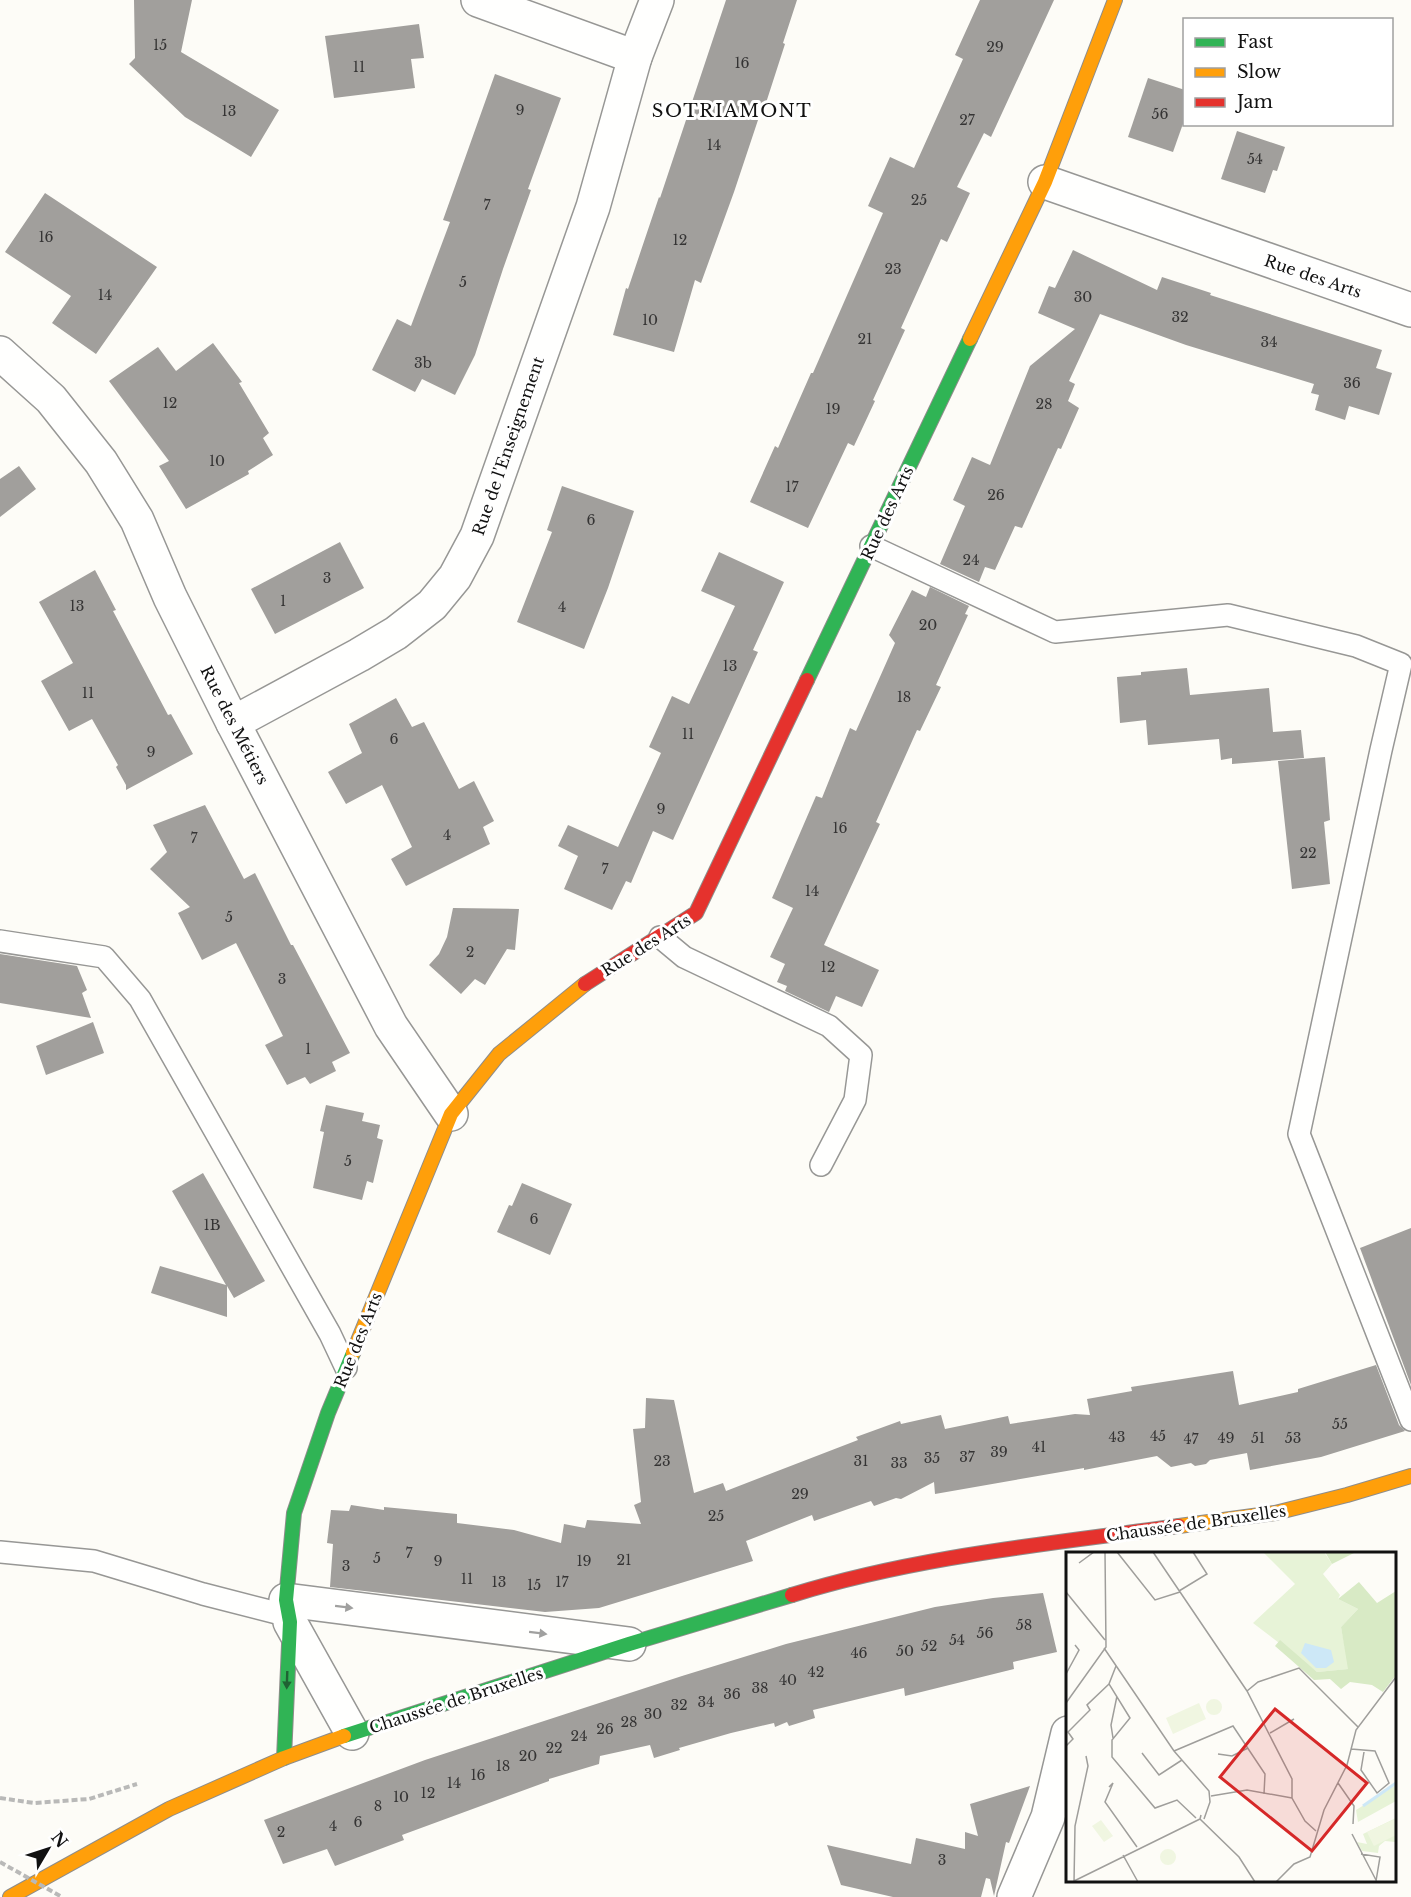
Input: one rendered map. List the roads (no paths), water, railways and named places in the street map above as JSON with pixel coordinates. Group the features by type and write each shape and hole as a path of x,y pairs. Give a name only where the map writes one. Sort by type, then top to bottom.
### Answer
{"street":[{"path":"478,0 635,57"},
{"name":"Rue de l'Enseignement","path":"233,723 396,633 432,605 455,577 477,536 593,207 635,57 657,0"},
{"name":"Rue des Arts","path":"284,1758 288,1613 294,1513 327,1413 451,1114 499,1054 583,985 696,914 1045,182 1115,0"},
{"name":"Rue des Arts","path":"1045,182 1411,310"},
{"name":"Rue des Métiers","path":"0,353 51,399 101,462 137,520 170,597 233,723 392,1026 451,1114"},
{"name":"Chaussée de Bruxelles","path":"9,1897 169,1809 284,1758 629,1644 820,1586 933,1560 1105,1545 1275,1513 1411,1476"},
{"path":"288,1613 352,1734"},
{"name":"Chaussée de Bruxelles","path":"288,1613 629,1644"},
{"path":"1014,1897 1048,1817 1066,1741"}],"lane":[{"path":"871,546 1055,632 1228,615 1356,646 1401,664 1299,1134 1411,1419"},
{"path":"660,937 684,957 829,1026 861,1055 855,1100 821,1165"},
{"path":"0,941 104,957 140,999 330,1334 346,1368"},
{"path":"0,1552 94,1561 203,1594 288,1613"}],"district":[{"name":"SOTRIAMONT","path":"732,111"}]}
